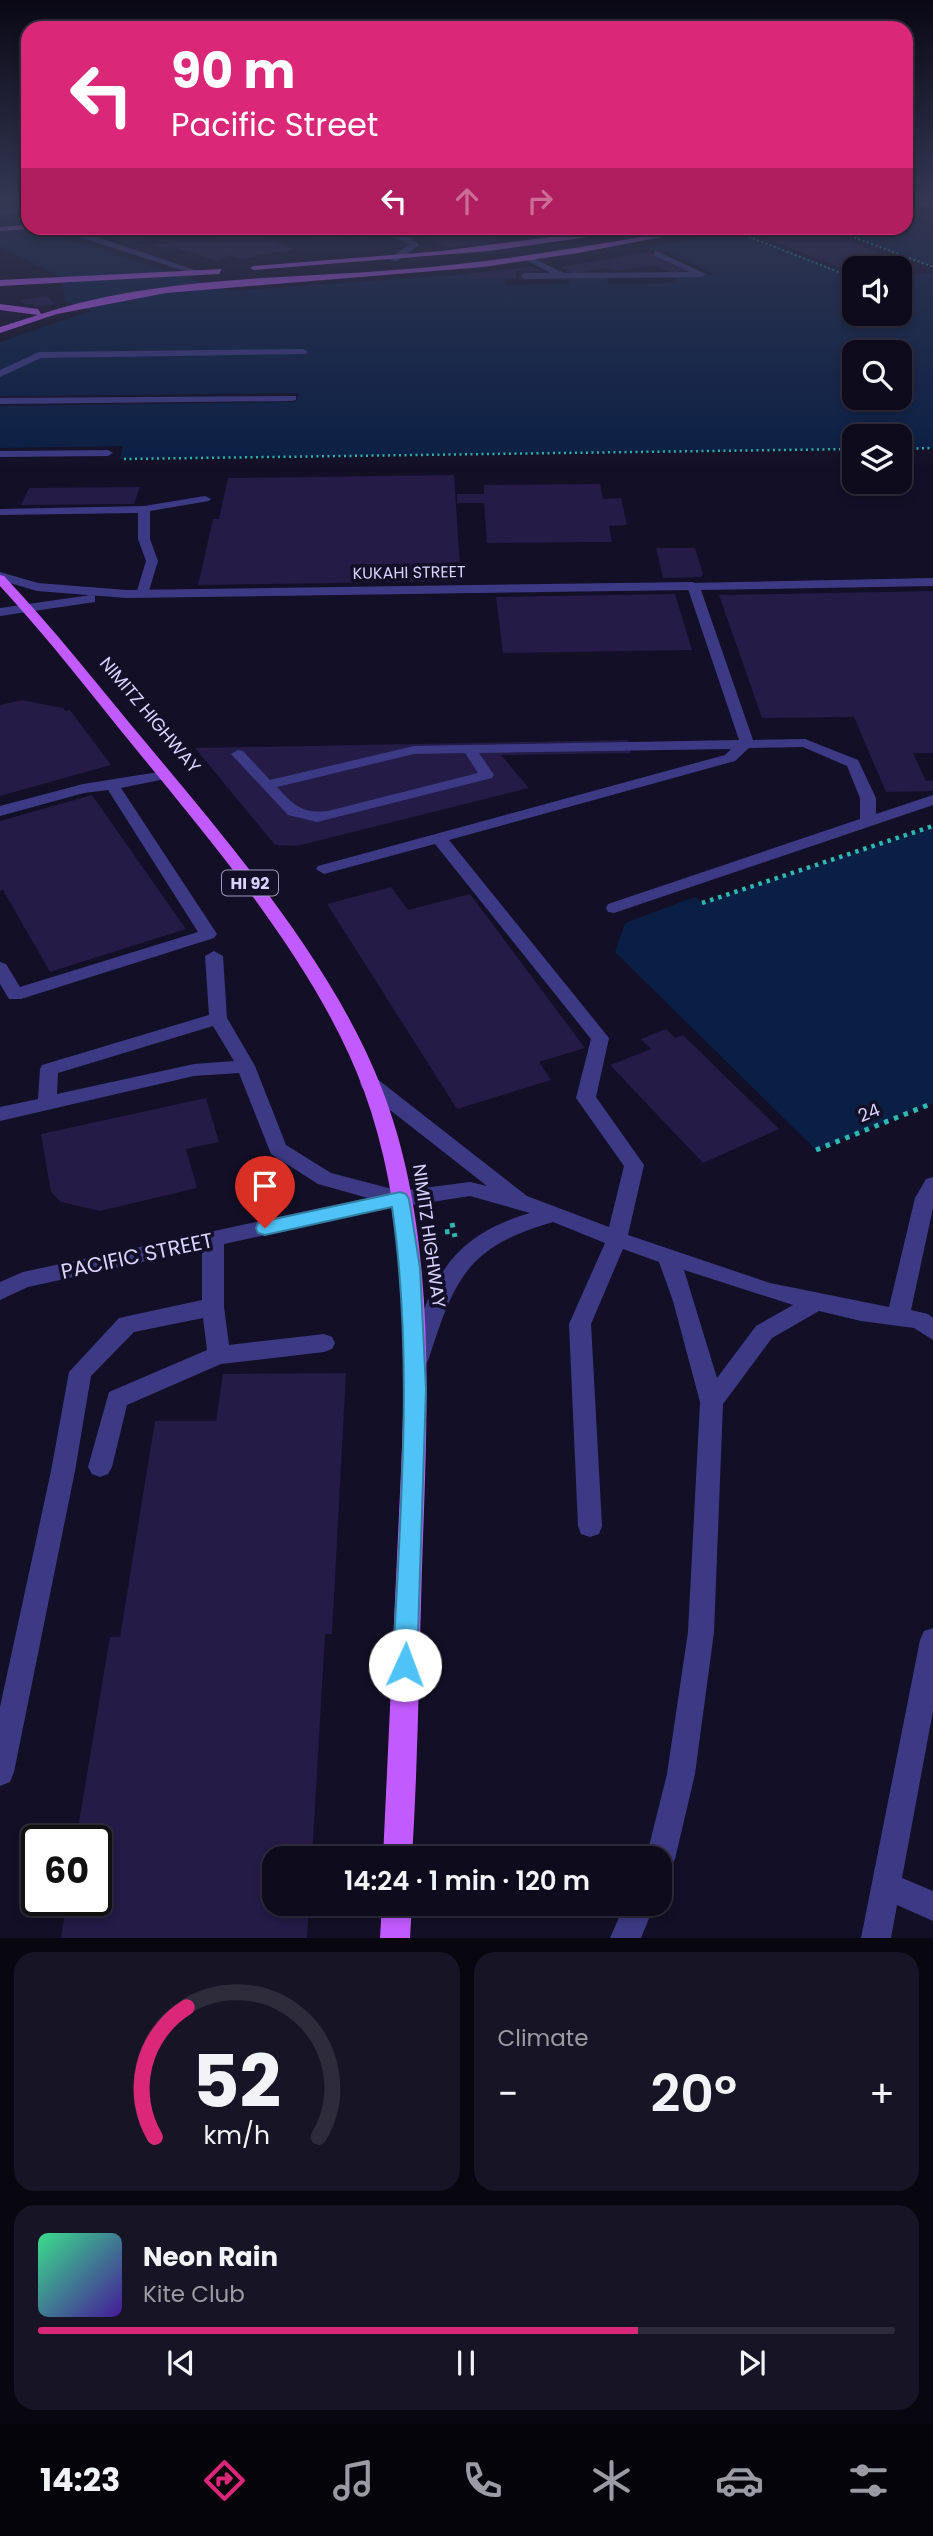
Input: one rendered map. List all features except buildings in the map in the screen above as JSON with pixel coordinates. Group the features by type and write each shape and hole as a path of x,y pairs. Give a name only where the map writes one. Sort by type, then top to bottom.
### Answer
{"main road":[{"path":"2,294 16,290"},
{"path":"0,330 62,310 154,290"},
{"path":"0,307 27,312 62,310"},
{"name":"NIMITZ HIGHWAY","path":"0,578 234,860 328,998 358,1054 369,1083 393,1164 400,1199 410,1268 415,1367 398,1846"},
{"path":"395,1937 396,1916"}],"street":[{"path":"0,374 39,355 303,352"},
{"path":"0,401 292,398"},
{"path":"0,454 108,453"},
{"path":"4,512 144,509 205,499"},
{"path":"142,594 152,561 144,539 144,509"},
{"name":"KUKAHI STREET","path":"0,578 37,587 126,594 933,582"},
{"path":"693,586 747,742"},
{"name":"KUKAHI STREET","path":"0,612 126,594"},
{"path":"324,869 730,758 747,742"},
{"path":"267,785 414,750 805,743 853,763 868,798 868,822"},
{"path":"238,754 294,815 310,819 487,775 469,749"},
{"path":"0,811 83,789 165,775"},
{"path":"0,968 15,995 208,934 112,785"},
{"path":"614,908 933,800"},
{"path":"439,838 600,1038 586,1098 634,1165 617,1238 580,1324 590,1526"},
{"path":"214,956 218,1018 246,1066 278,1149 325,1179 400,1199"},
{"path":"47,1101 49,1069 218,1018"},
{"path":"0,1114 47,1101 194,1070 246,1066"},
{"path":"369,1083 447,1146 526,1203 769,1291 921,1321 925,1198 933,1184"},
{"name":"PACIFIC STREET","path":"0,1292 23,1280 400,1199 470,1189 526,1203"},
{"path":"415,1367 437,1299 451,1274 475,1245 513,1225 554,1214"},
{"path":"212,1240 213,1307 219,1356"},
{"path":"663,1846 681,1774 701,1632 712,1402 684,1301 668,1256"},
{"path":"712,1402 764,1332 816,1302"},
{"path":"0,1772 80,1372 127,1324 213,1307"},
{"path":"100,1467 117,1399 219,1356 324,1343"},
{"path":"876,1937 933,1640"},
{"path":"887,1886 933,1906"},
{"path":"625,1937 635,1916"}],"path":[{"path":"912,449 933,448"},
{"path":"120,459 842,449"},
{"path":"702,903 933,826"},
{"name":"24","path":"816,1150 933,1102"},
{"path":"445,1232 454,1231"}],"water":[{"path":"63,290 842,290 842,326 912,326 912,290 933,290 933,448 912,449 912,424 842,424 842,449 120,459 123,446 0,448 0,342 91,311 65,301"},
{"path":"933,826 933,1103 816,1150 615,952 625,923 695,897 702,903"}],"pier":[{"path":"299,393 296,402 0,406 0,396"}],"route":[{"path":"265,1228 400,1199 410,1268 416,1389 405,1665"}]}
